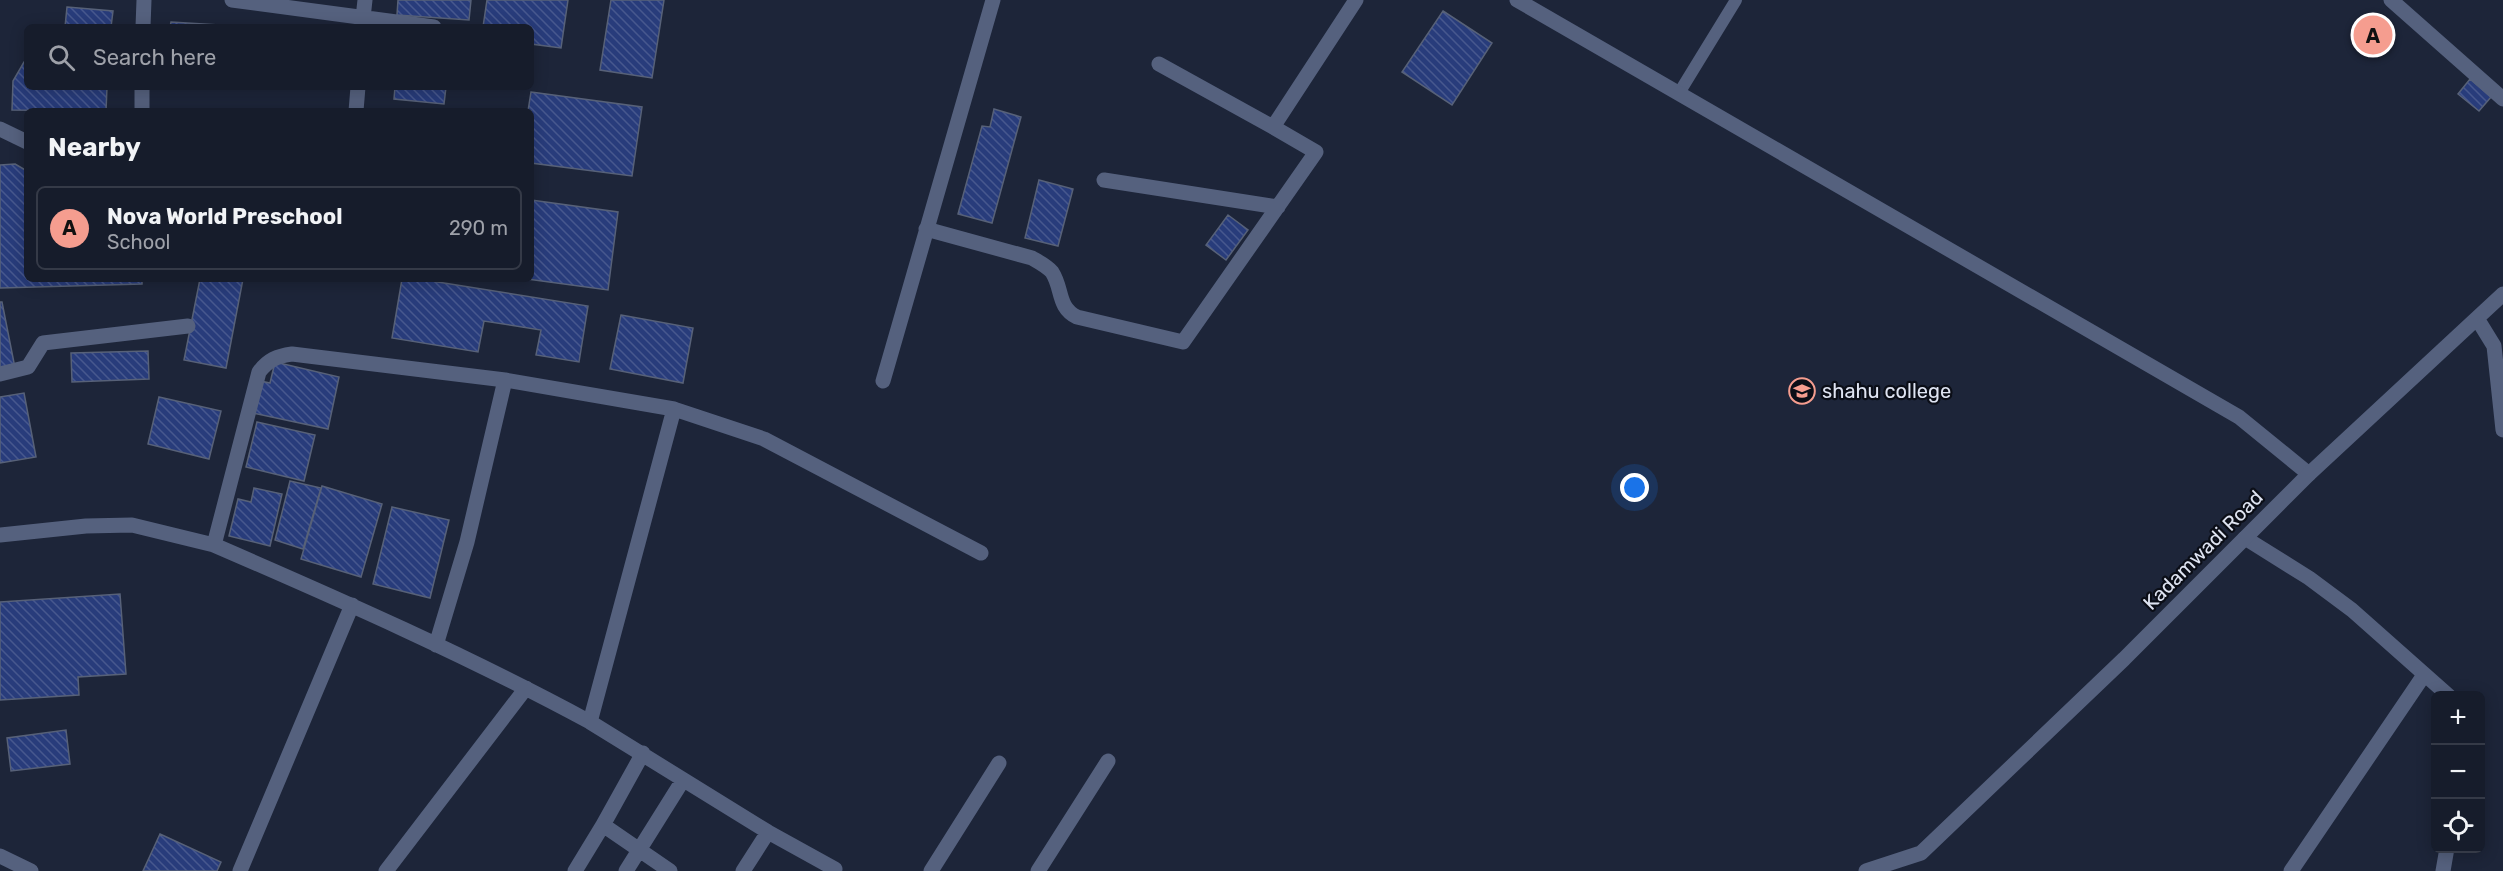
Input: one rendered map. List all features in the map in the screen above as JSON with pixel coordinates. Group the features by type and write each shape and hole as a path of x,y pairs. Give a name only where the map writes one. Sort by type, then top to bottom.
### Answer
{"street":[{"path":"143,24 144,0"},
{"path":"232,0 363,23 381,24"},
{"path":"363,23 365,0"},
{"path":"883,381 993,0"},
{"path":"1273,127 1356,0"},
{"path":"1516,0 2239,417 2309,474"},
{"path":"2391,0 2503,99"},
{"path":"926,229 1032,258 1044,264 1052,272 1063,307 1077,317 1183,342 1316,152 1159,64"},
{"path":"142,90 142,108"},
{"path":"356,108 358,90"},
{"path":"0,129 24,141"},
{"path":"1104,180 1278,207"},
{"path":"2503,294 2478,320 2494,345 2503,430"},
{"name":"Kadamwadi Road","path":"1866,871 1921,853 2309,474 2478,320"},
{"path":"0,374 28,368 43,343 188,326"},
{"path":"214,545 255,383 266,362 292,354 505,380 674,409 764,439 981,553"},
{"path":"436,645 467,542 505,380"},
{"path":"590,722 674,409"},
{"path":"0,535 86,526 132,525 214,545 352,605 526,687 643,753 768,832 836,870"},
{"path":"2245,538 2310,578 2352,610 2443,691"},
{"path":"240,871 352,605"},
{"path":"2290,871 2424,675"},
{"path":"386,871 526,687"},
{"path":"575,871 643,753"},
{"path":"1038,871 1108,761"},
{"path":"931,871 999,763"},
{"path":"626,871 683,780"},
{"path":"603,825 670,871"},
{"path":"743,871 768,832"},
{"path":"2444,871 2446,853"},
{"path":"0,856 31,871"}],"lane":[{"path":"1680,93 1736,0"}],"building":[{"path":"398,0 471,0 469,20 397,15"},
{"path":"487,0 568,0 561,48 534,44 534,24 483,24"},
{"path":"611,0 664,0 652,78 600,70"},
{"path":"67,7 113,11 111,24 65,24"},
{"path":"1443,11 1492,43 1452,105 1402,72"},
{"path":"171,22 203,24 171,24"},
{"path":"24,62 24,90 107,90 106,108 12,110 13,81"},
{"path":"2470,79 2491,97 2479,111 2458,94"},
{"path":"395,90 446,90 444,104 394,99"},
{"path":"531,92 642,107 632,176 534,163 534,108 528,108"},
{"path":"994,109 1021,117 992,223 958,214 982,126 990,127"},
{"path":"15,164 24,169 24,282 142,282 142,284 0,288 0,165"},
{"path":"1039,180 1073,189 1058,246 1025,238"},
{"path":"534,200 618,212 608,290 534,280"},
{"path":"1228,215 1248,230 1226,260 1206,245"},
{"path":"199,282 242,282 226,368 184,360"},
{"path":"401,282 438,282 588,306 579,362 536,355 541,330 484,321 478,352 392,338"},
{"path":"0,302 2,302 15,368 0,371"},
{"path":"621,315 693,328 683,383 610,369"},
{"path":"148,351 149,379 72,382 71,353"},
{"path":"275,362 339,377 328,429 253,413 260,381 270,383"},
{"path":"24,393 36,457 0,463 0,397"},
{"path":"159,397 221,411 209,459 148,444"},
{"path":"257,422 315,435 304,481 246,467"},
{"path":"290,481 321,488 303,549 275,540"},
{"path":"322,486 382,504 361,577 301,559"},
{"path":"254,488 282,494 270,546 229,536 238,499 251,502"},
{"path":"392,507 449,520 430,598 373,584"},
{"path":"120,594 126,674 78,677 79,695 0,700 0,602"},
{"path":"66,730 70,764 11,771 7,738"},
{"path":"160,834 221,862 217,871 143,871"}],"place":[{"name":"Nova World Preschool","path":"2373,35"},
{"name":"shahu college","path":"1802,391"}]}
